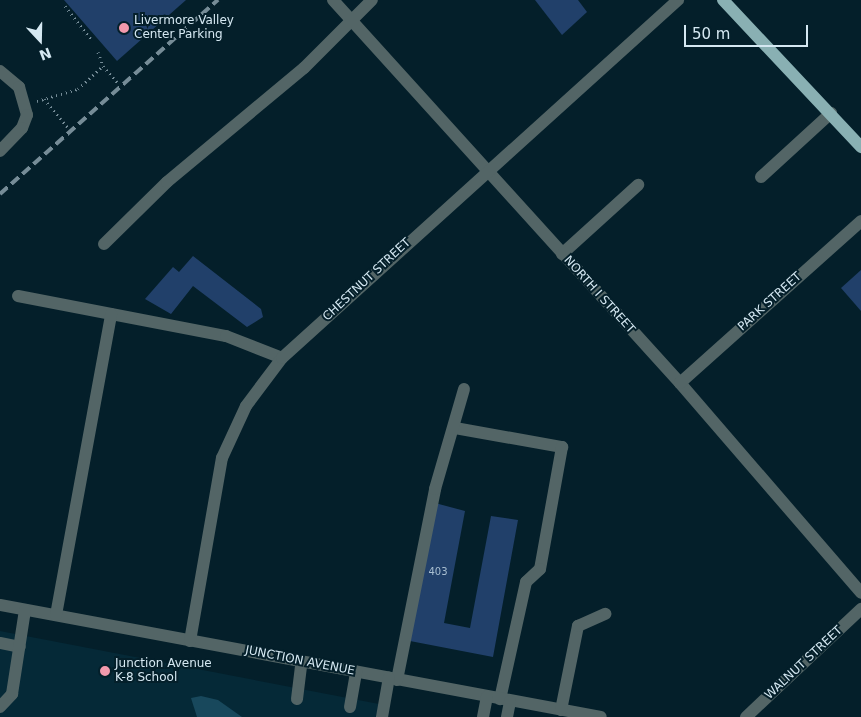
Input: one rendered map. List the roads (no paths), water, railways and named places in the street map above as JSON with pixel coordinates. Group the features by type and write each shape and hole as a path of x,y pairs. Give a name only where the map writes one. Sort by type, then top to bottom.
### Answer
{"main road":[{"path":"723,0 861,147"}],"street":[{"name":"NORTH I STREET","path":"333,0 680,383 861,593"},
{"path":"104,244 167,182 304,68 372,0"},
{"name":"CHESTNUT STREET","path":"190,641 222,458 246,406 282,358 486,170 678,0"},
{"path":"0,71 19,87 27,115 22,128 0,151"},
{"path":"761,177 831,114"},
{"path":"562,254 638,185"},
{"name":"PARK STREET","path":"680,383 861,221"},
{"path":"18,296 226,336 282,358"},
{"path":"56,615 112,314"},
{"path":"382,717 393,679 435,489 455,428 464,389"},
{"path":"455,428 562,447 540,569 526,582 505,700 507,717"},
{"name":"JUNCTION AVENUE","path":"0,605 601,717"},
{"name":"WALNUT STREET","path":"746,717 861,609"},
{"path":"0,708 12,694 25,610"},
{"path":"561,710 578,626 605,614"},
{"path":"0,643 20,647"},
{"path":"296,699 302,661"},
{"path":"350,707 356,672"},
{"path":"483,717 487,696"}],"railway":[{"path":"0,194 218,0"}],"place":[{"name":"Livermore Valley Center Parking","path":"124,28"},
{"name":"Junction Avenue K-8 School","path":"105,671"}]}
